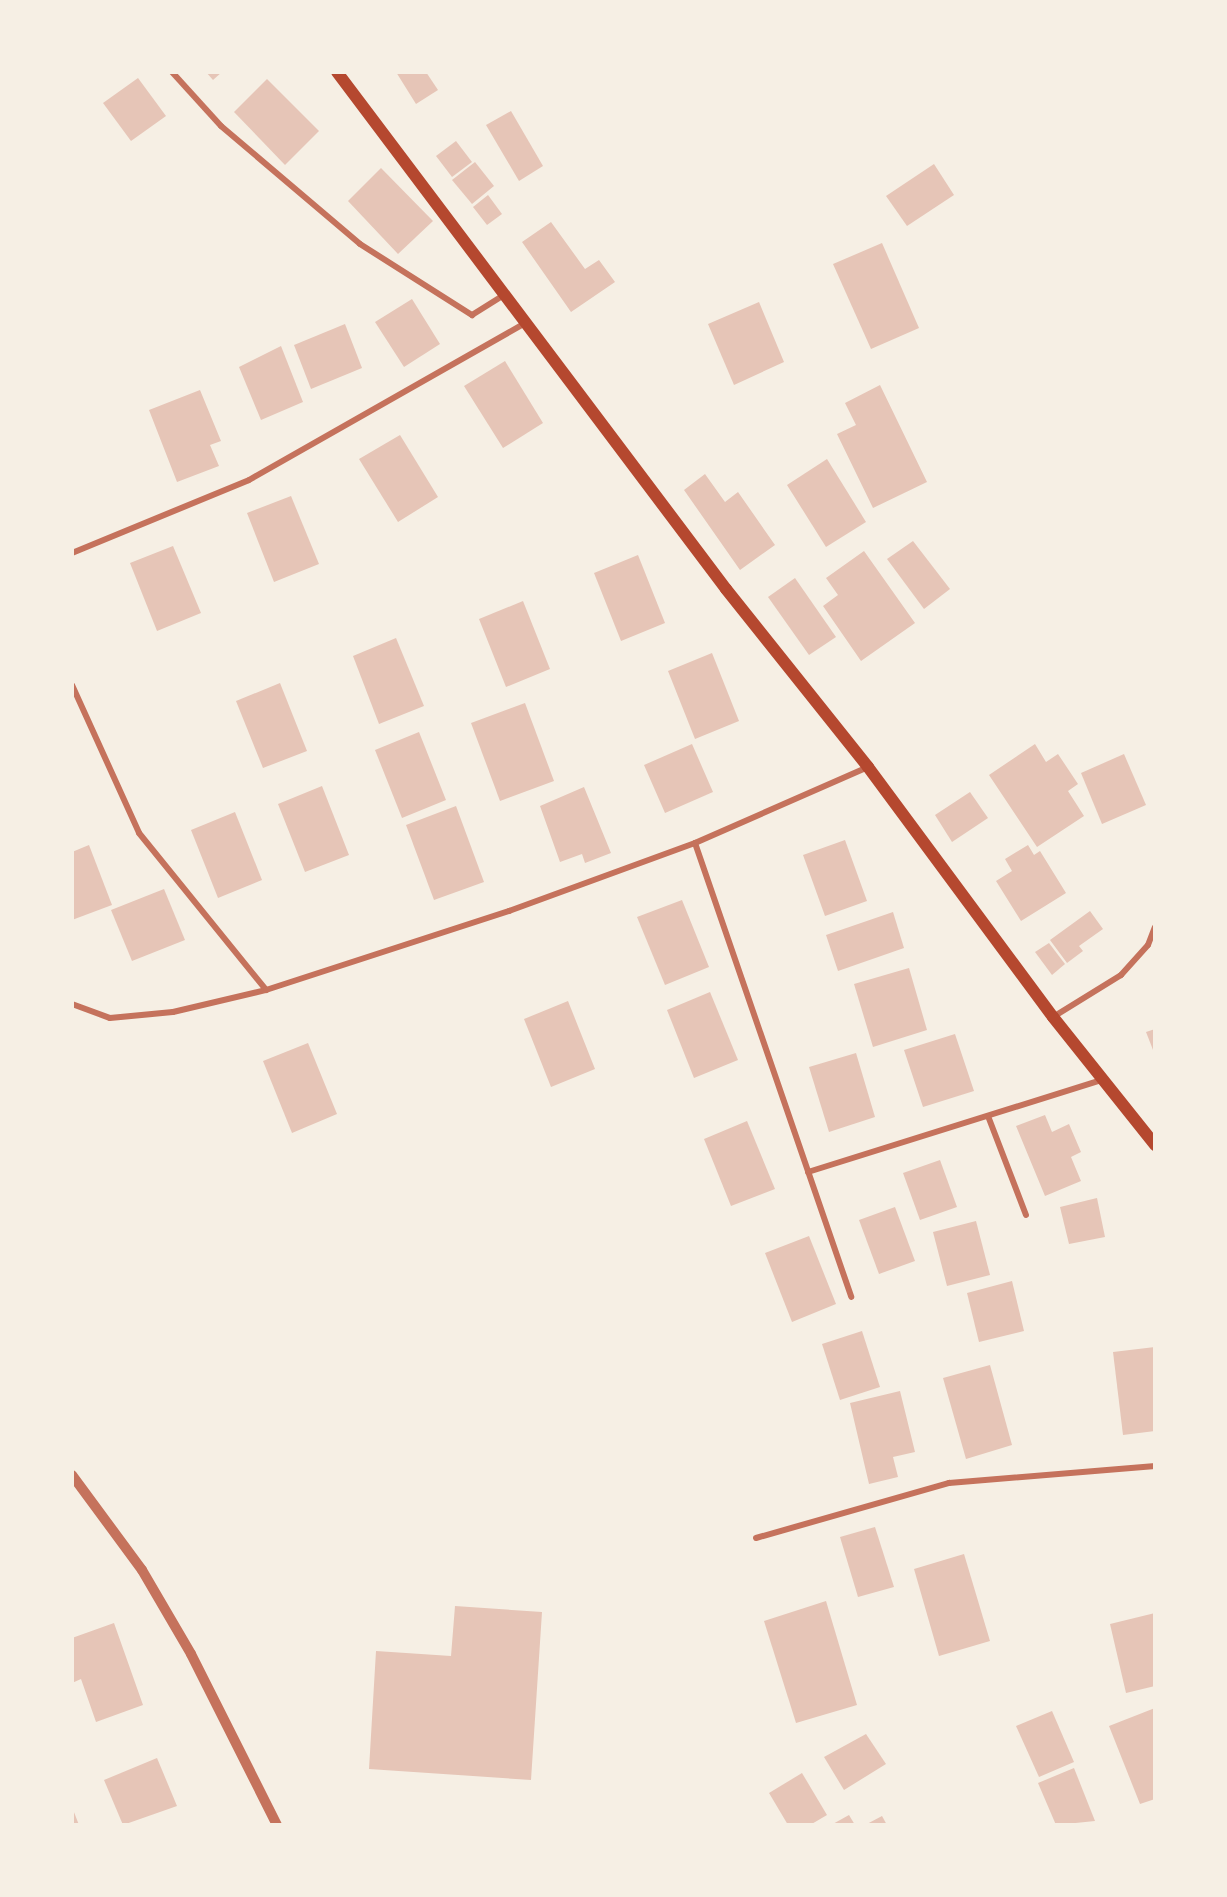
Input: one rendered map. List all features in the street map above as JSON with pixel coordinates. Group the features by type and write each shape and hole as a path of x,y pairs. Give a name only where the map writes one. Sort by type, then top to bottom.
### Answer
{"main road":[{"path":"337,72 528,321 726,589 868,767 1053,1017 1155,1145"}],"street":[{"path":"172,72 221,126 360,244 472,315 506,294"},
{"path":"72,554 249,480 528,321"},
{"path":"72,685 139,833 266,990"},
{"path":"72,1004 110,1018 173,1011 266,990 509,911 695,843 868,767"},
{"path":"695,843 851,1297"},
{"path":"1053,1017 1120,975 1148,945 1155,927"},
{"path":"808,1172 1102,1080"},
{"path":"988,1116 1026,1215"},
{"path":"756,1538 949,1483 1155,1466"},
{"path":"72,1475 142,1570 191,1654 278,1825"}],"building":[{"path":"206,72 222,72 213,80"},
{"path":"396,72 426,72 438,90 416,104"},
{"path":"138,78 166,116 131,141 103,103"},
{"path":"267,79 319,131 285,165 234,112"},
{"path":"511,111 543,166 519,181 486,125"},
{"path":"456,141 472,162 452,177 436,156"},
{"path":"475,162 494,186 472,204 452,180"},
{"path":"934,164 954,195 907,226 886,196"},
{"path":"381,168 433,221 398,254 348,201"},
{"path":"488,195 502,214 487,225 473,207"},
{"path":"551,222 585,269 599,260 615,282 571,312 522,242"},
{"path":"882,243 919,328 871,349 833,264"},
{"path":"412,299 440,344 404,367 375,322"},
{"path":"759,302 784,362 734,385 708,324"},
{"path":"345,324 362,368 311,389 294,345"},
{"path":"281,346 303,402 261,420 239,367"},
{"path":"505,361 543,423 503,448 464,386"},
{"path":"880,385 927,482 873,508 837,434 856,425 845,403"},
{"path":"200,390 221,441 210,445 219,466 177,482 149,410"},
{"path":"400,435 438,497 398,522 359,459"},
{"path":"827,459 866,522 826,547 787,485"},
{"path":"705,474 725,502 738,492 775,545 740,570 684,490"},
{"path":"291,496 319,564 274,582 247,513"},
{"path":"913,541 950,589 924,609 887,559"},
{"path":"173,546 201,613 157,631 130,563"},
{"path":"864,551 915,623 861,661 823,606 838,595 826,578"},
{"path":"638,555 665,623 621,641 594,573"},
{"path":"795,578 836,637 809,655 768,597"},
{"path":"523,601 550,669 506,687 479,619"},
{"path":"396,638 424,706 379,724 353,656"},
{"path":"712,653 739,721 695,739 668,671"},
{"path":"280,683 307,751 263,768 236,701"},
{"path":"525,703 554,781 500,801 471,723"},
{"path":"419,732 446,800 402,818 375,750"},
{"path":"692,744 713,792 665,813 644,765"},
{"path":"1035,744 1046,762 1058,754 1078,784 1068,791 1084,816 1037,847 989,775"},
{"path":"1124,754 1146,805 1102,824 1081,773"},
{"path":"322,786 349,855 305,872 278,804"},
{"path":"584,787 611,853 585,863 582,854 560,862 540,806"},
{"path":"970,792 988,818 952,842 935,815"},
{"path":"456,806 484,882 434,900 406,825"},
{"path":"235,812 262,880 218,898 191,830"},
{"path":"845,840 867,901 825,916 803,855"},
{"path":"89,845 112,905 72,920 72,852"},
{"path":"1028,845 1034,855 1040,851 1066,893 1021,921 996,881 1012,871 1005,859"},
{"path":"164,889 185,940 132,961 111,910"},
{"path":"682,900 709,967 665,985 637,917"},
{"path":"1090,911 1103,929 1079,946 1083,951 1067,963 1050,940"},
{"path":"893,912 904,948 838,971 826,935"},
{"path":"1049,943 1065,964 1052,975 1035,952"},
{"path":"909,968 927,1030 873,1047 854,984"},
{"path":"710,992 738,1060 694,1078 667,1010"},
{"path":"568,1001 595,1069 551,1087 524,1019"},
{"path":"1155,1029 1155,1055 1146,1032"},
{"path":"955,1034 974,1091 923,1107 904,1050"},
{"path":"308,1043 337,1114 292,1133 263,1061"},
{"path":"856,1053 875,1117 829,1132 809,1067"},
{"path":"1045,1115 1052,1132 1069,1124 1081,1152 1071,1157 1081,1181 1045,1196 1016,1126"},
{"path":"747,1121 775,1189 731,1206 704,1139"},
{"path":"940,1160 957,1207 920,1220 903,1173"},
{"path":"1097,1198 1105,1237 1069,1244 1060,1207"},
{"path":"895,1207 915,1261 879,1274 859,1220"},
{"path":"976,1221 990,1275 947,1286 933,1232"},
{"path":"809,1236 836,1304 792,1322 765,1253"},
{"path":"1012,1281 1024,1331 979,1342 967,1293"},
{"path":"862,1331 880,1387 840,1400 822,1344"},
{"path":"1155,1347 1155,1431 1123,1435 1113,1352"},
{"path":"990,1365 1012,1445 966,1459 943,1378"},
{"path":"900,1391 915,1452 893,1457 898,1477 869,1484 850,1403"},
{"path":"875,1527 894,1587 858,1597 840,1537"},
{"path":"964,1554 990,1641 939,1656 914,1569"},
{"path":"826,1601 857,1705 796,1723 764,1621"},
{"path":"455,1606 542,1612 531,1780 369,1769 376,1651 451,1656"},
{"path":"1155,1613 1155,1686 1126,1693 1110,1624"},
{"path":"114,1623 143,1705 96,1722 81,1679 72,1683 72,1638"},
{"path":"1155,1708 1155,1799 1140,1804 1109,1726"},
{"path":"1052,1711 1074,1762 1039,1777 1016,1726"},
{"path":"866,1734 886,1764 844,1790 824,1757"},
{"path":"157,1758 177,1806 123,1825 104,1780"},
{"path":"1074,1768 1095,1821 1056,1825 1038,1783"},
{"path":"802,1773 827,1815 810,1825 788,1825 769,1793"},
{"path":"72,1807 79,1825 72,1825"},
{"path":"849,1815 855,1825 831,1825"},
{"path":"882,1816 887,1825 865,1825"}]}
